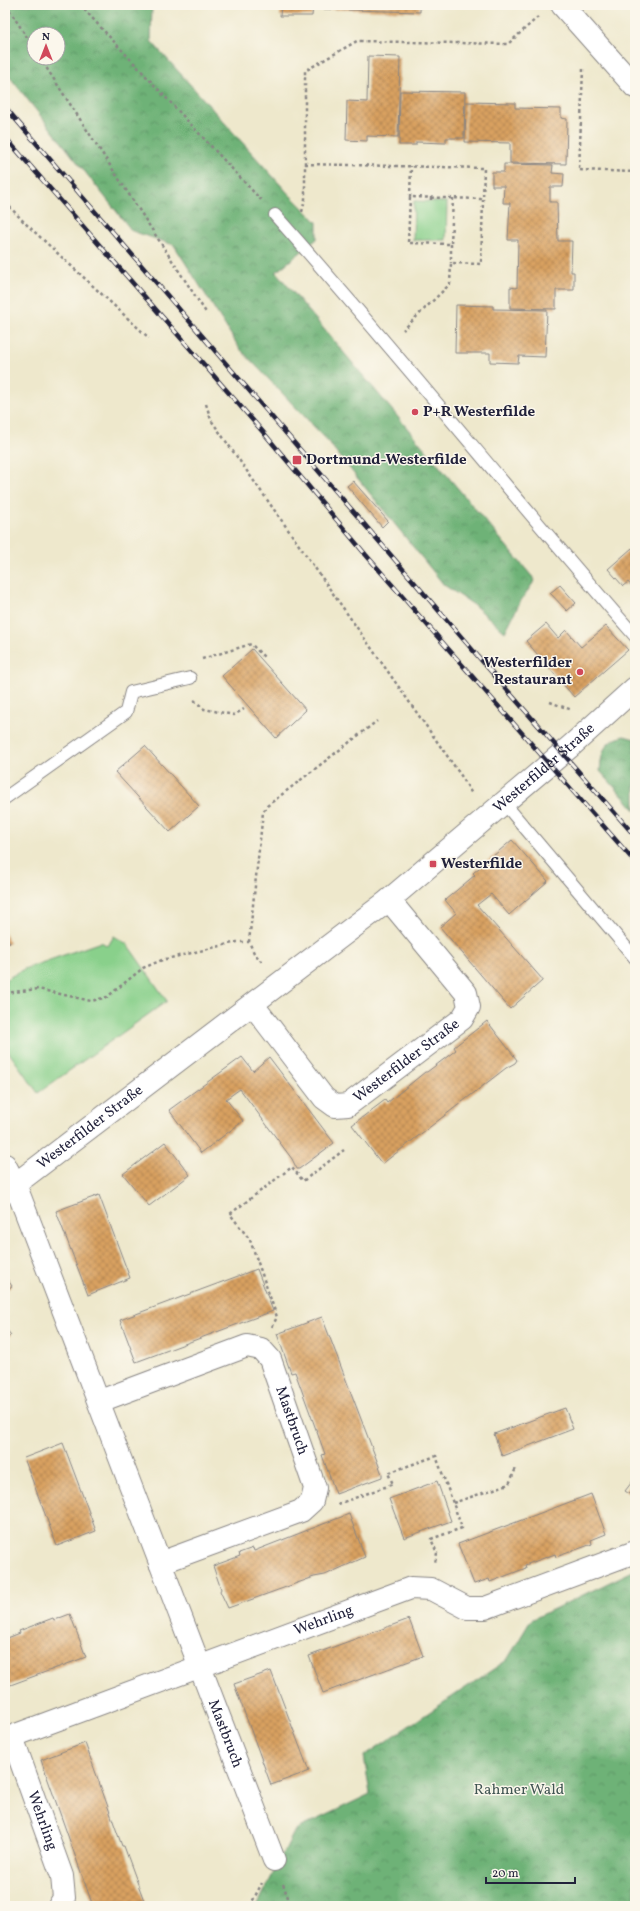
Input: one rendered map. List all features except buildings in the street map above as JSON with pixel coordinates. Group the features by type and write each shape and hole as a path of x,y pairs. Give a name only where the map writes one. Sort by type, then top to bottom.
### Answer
{"street":[{"path":"562,5 635,87"},
{"name":"Westerfilder Straße","path":"10,1188 281,984 389,900 632,697"},
{"name":"Westerfilder Straße","path":"253,1005 324,1098 335,1106 348,1105 462,1019 469,1008 466,993 389,900"},
{"name":"Mastbruch","path":"5,1165 10,1188 100,1401 198,1666 274,1860"},
{"path":"100,1401 247,1346 261,1349"},
{"name":"Mastbruch","path":"261,1349 270,1359 315,1488 312,1502"},
{"path":"160,1563 301,1511 312,1502"},
{"name":"Wehrling","path":"59,1906 64,1898 62,1876 8,1738 411,1588 431,1589 467,1608 485,1608 635,1552"}],"lane":[{"path":"275,215 388,344 541,528 635,636"},
{"path":"5,798 126,712 131,692 190,678"},
{"path":"504,803 635,958"}],"path":[{"path":"6,5 26,36"},
{"path":"80,5 275,215"},
{"path":"296,238 305,200 306,71 357,41 508,44 541,14"},
{"path":"45,66 206,314"},
{"path":"583,69 579,170 635,172"},
{"path":"305,164 484,168 481,264 451,263"},
{"path":"411,166 408,243 451,244"},
{"path":"410,197 483,199"},
{"path":"388,344 450,284 453,198"},
{"path":"5,202 25,223 149,338"},
{"path":"429,238 429,244"},
{"path":"206,404 210,420 462,777"},
{"path":"244,709 234,715 204,709 174,682 199,660 251,644 264,657"},
{"path":"550,702 574,711 576,714"},
{"path":"281,984 254,953 249,942 263,812 267,806 377,721"},
{"path":"5,993 38,989 91,1001 107,997 143,968 162,960 237,942 249,942"},
{"path":"261,1349 277,1317 250,1240 230,1214 292,1167 303,1181 344,1150"},
{"path":"312,1502 326,1508 393,1484 388,1473 436,1456 462,1528 431,1539 436,1553 431,1589"},
{"path":"453,1504 509,1484 516,1468"}],"green space":[{"path":"5,5 152,5 151,41 286,191 317,222 317,239 276,272 535,580 520,602 505,632 474,605 444,585 325,438 240,349 174,245 132,231 5,71"},
{"path":"414,201 447,202 446,240 413,240"},
{"path":"624,736 635,739 635,810 600,771 605,748 612,741"},
{"path":"114,936 127,944 167,1001 38,1093 5,1047 5,980 24,969 101,942 108,946"},
{"name":"Rahmer Wald","path":"635,1570 635,1906 257,1906 295,1830 370,1794 364,1756 507,1660 531,1620"}],"railway":[{"path":"5,107 501,683 635,836"},
{"path":"5,137 263,432 366,555 635,862"}],"place":[{"name":"P+R Westerfilde","path":"415,412"},
{"name":"Dortmund-Westerfilde","path":"297,460"},
{"name":"Westerfilder Restaurant","path":"580,672"},
{"name":"Westerfilde","path":"433,864"}]}
